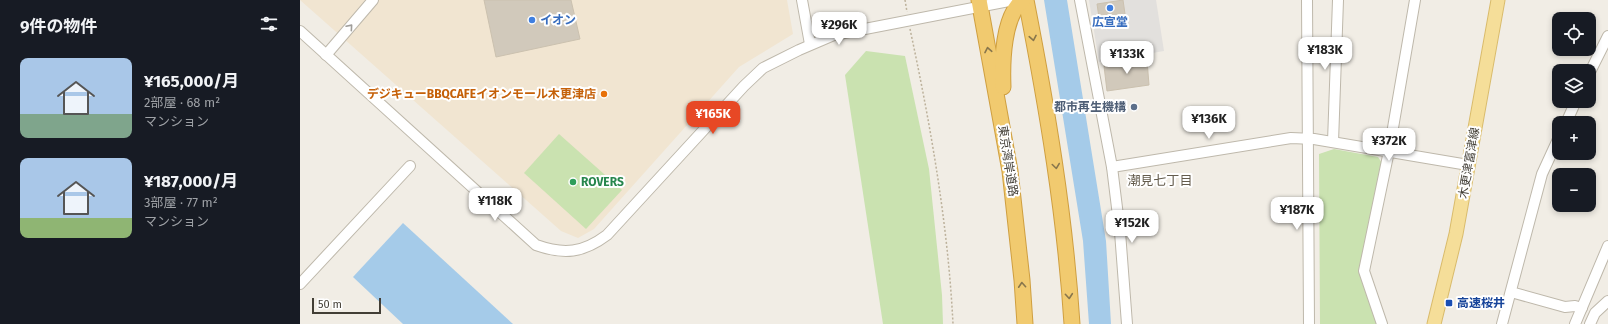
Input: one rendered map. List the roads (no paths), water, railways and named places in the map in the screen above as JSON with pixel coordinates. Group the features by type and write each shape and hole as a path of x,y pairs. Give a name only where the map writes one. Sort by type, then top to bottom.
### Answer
{"highway":[{"path":"1010,171 1002,62 1009,26 1014,11 1019,4 1025,0 1052,142 1062,214 1072,324"},
{"name":"東京湾岸道路","path":"982,2 1010,171 1022,280 1025,324"}],"main road":[{"name":"木更津富津線","path":"1434,324 1456,234 1498,0"}],"street":[{"path":"326,55 373,0"},
{"path":"802,0 810,44"},
{"path":"300,31 536,245 552,251 563,252 586,248 607,235 744,86 763,68 810,44 834,35 909,20 982,2 1014,0"},
{"path":"1080,0 1112,167 1120,232 1127,324"},
{"path":"1307,0 1309,324"},
{"path":"1333,142 1338,0"},
{"path":"1382,324 1364,271 1389,151 1415,0"},
{"path":"1594,64 1608,36"},
{"path":"1112,167 1291,138 1308,138 1468,165"},
{"path":"1502,324 1542,174 1552,152"},
{"path":"300,284 410,166"},
{"path":"1575,324 1608,246"},
{"path":"1511,292 1565,307 1575,306 1582,308"},
{"path":"1590,324 1595,313 1608,301"}],"water":[{"path":"1044,0 1067,0 1106,241 1111,324 1089,324 1083,241"},
{"path":"403,223 513,324 403,324 353,277"}],"place":[{"name":"広宣堂","path":"1110,8"},
{"name":"イオン","path":"532,20"},
{"name":"デジキューBBQCAFEイオンモール木更津店","path":"604,94"},
{"name":"都市再生機構","path":"1134,107"},
{"name":"ROVERS","path":"573,182"},
{"name":"高速桜井","path":"1449,303"}],"district":[{"name":"潮見七丁目","path":"1160,180"}]}
